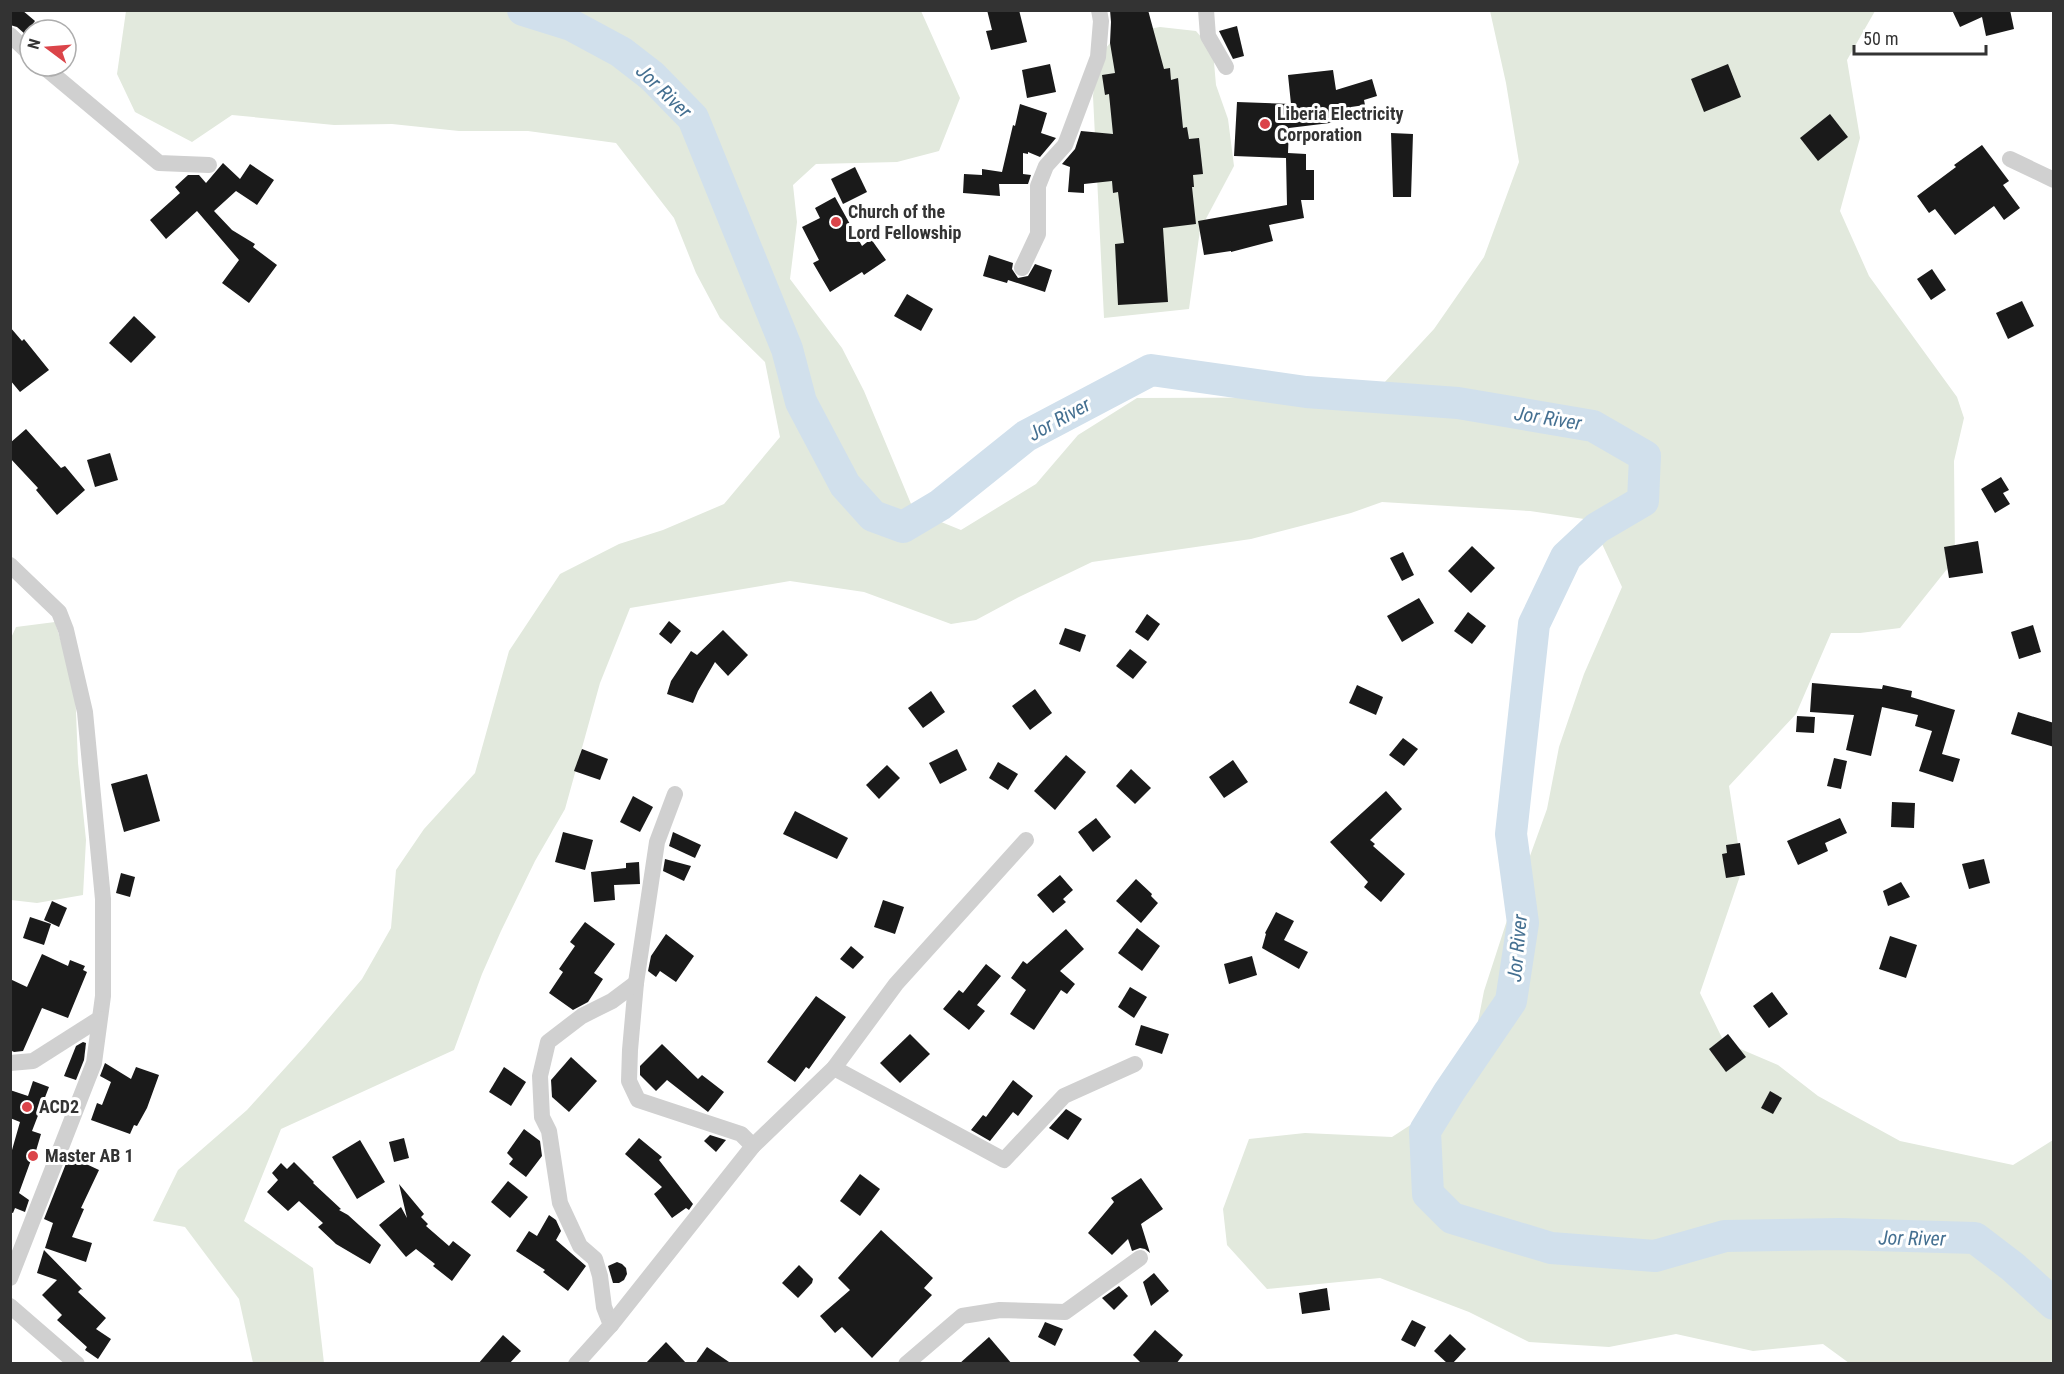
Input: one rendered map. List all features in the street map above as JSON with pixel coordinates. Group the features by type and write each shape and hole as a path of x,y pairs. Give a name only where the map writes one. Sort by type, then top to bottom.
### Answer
{"street":[{"path":"1022,268 1038,234 1038,186 1046,166 1065,145 1098,57 1101,21 1099,10"},
{"path":"1206,10 1208,36 1226,67"},
{"path":"57,78 159,163 209,165"},
{"path":"2010,159 2054,180"},
{"path":"10,565 59,612 66,630 85,712 103,899 103,996 94,1063 10,1278"},
{"path":"675,794 657,842 636,983 629,1082 638,1100 741,1134 753,1146"},
{"path":"576,1364 611,1325 753,1146 834,1068 896,984 1026,840"},
{"path":"611,1325 604,1307 595,1259 580,1246 560,1203 549,1131 542,1117 540,1076 548,1042 582,1016 612,1001 636,983"},
{"path":"10,1063 33,1061 99,1019"},
{"path":"834,1068 1004,1160 1064,1096 1135,1064"},
{"path":"906,1364 962,1316 1000,1310 1065,1312 1140,1258"},
{"path":"10,1306 58,1356 77,1364"}],"shaded area":[{"path":"126,11 921,11 960,98 939,151 897,162 816,164 793,185 797,222 790,279 842,348 864,391 914,511 961,530 1036,484 1078,435 1137,398 1371,397 1434,329 1484,257 1519,162 1506,83 1490,11 1875,11 1847,60 1860,138 1840,211 1869,276 1957,397 1964,418 1954,461 1955,559 1900,628 1860,633 1831,633 1796,714 1729,786 1742,870 1700,993 1724,1042 1778,1065 1818,1096 1900,1141 2013,1165 2053,1140 2053,1363 1849,1363 1823,1344 1753,1351 1676,1334 1609,1347 1529,1342 1469,1312 1380,1278 1267,1289 1227,1245 1223,1209 1249,1139 1305,1133 1392,1137 1444,1103 1473,1047 1484,991 1547,809 1559,747 1584,674 1622,587 1591,520 1530,511 1382,502 1351,513 1251,539 1092,562 976,620 951,624 864,592 790,581 630,608 600,683 565,809 535,861 501,931 482,974 454,1050 281,1129 244,1221 313,1268 324,1363 253,1363 239,1299 185,1227 153,1221 178,1170 247,1110 362,979 391,928 396,870 424,829 475,773 509,651 560,574 619,544 663,530 724,504 780,437 765,362 720,318 696,273 674,218 616,143 528,131 459,131 392,124 334,125 232,115 192,142 135,112 117,74"},
{"path":"1160,27 1196,31 1213,51 1216,85 1228,119 1234,166 1200,230 1189,309 1104,318 1093,96 1098,57 1118,34"},
{"path":"55,622 75,687 78,763 86,840 83,895 37,903 11,900 11,638 16,627"}],"building":[{"path":"10,10 22,10 31,18 18,18 18,28 10,25"},
{"path":"987,10 1019,10 1027,42 991,50 986,31 992,30"},
{"path":"1110,10 1148,10 1164,69 1170,68 1171,80 1178,78 1183,128 1187,127 1189,139 1199,138 1203,174 1193,175 1194,187 1192,187 1196,224 1163,228 1168,302 1118,305 1115,244 1124,243 1118,192 1113,193 1112,181 1084,184 1084,193 1068,192 1070,167 1062,164 1075,149 1081,131 1113,134 1109,94 1105,95 1102,75 1115,73 1110,43"},
{"path":"1952,10 2010,10 2014,29 1986,36 1982,17 1960,27"},
{"path":"1237,26 1244,56 1233,59 1219,31"},
{"path":"1050,64 1056,92 1027,98 1022,70"},
{"path":"1728,64 1741,97 1704,112 1691,79"},
{"path":"1333,70 1336,90 1372,79 1377,96 1364,100 1365,105 1351,107 1349,118 1346,121 1289,128 1288,153 1306,154 1306,170 1314,170 1314,200 1301,200 1304,218 1269,225 1273,241 1231,252 1204,255 1198,221 1287,205 1286,158 1234,156 1237,102 1291,104 1288,75"},
{"path":"1020,104 1047,113 1041,133 1056,138 1040,157 1028,152 1028,154 1023,153 1023,174 1031,175 1028,184 999,184 1000,196 963,193 964,174 982,175 982,169 1002,172"},
{"path":"1830,114 1848,137 1818,161 1800,138"},
{"path":"1391,133 1413,134 1411,197 1393,197"},
{"path":"1982,145 2009,181 2003,185 2020,208 2004,220 1994,206 1955,235 1935,209 1929,213 1917,196"},
{"path":"223,163 240,179 250,164 274,180 257,205 236,191 214,211 232,230 255,244 253,247 277,265 249,303 222,283 239,260 197,211 166,239 150,220 180,193 175,187 188,175 199,175 206,183"},
{"path":"855,167 867,192 843,204 831,179"},
{"path":"835,197 862,246 871,239 886,260 864,275 862,272 830,292 813,263 819,260 802,227 820,218 815,208"},
{"path":"989,255 1013,263 1012,269 1018,278 1028,276 1035,264 1052,270 1045,292 1008,280 1007,283 983,276"},
{"path":"1932,269 1946,290 1931,300 1917,279"},
{"path":"907,294 933,309 921,331 894,316"},
{"path":"2022,301 2034,326 2008,339 1996,313"},
{"path":"134,316 156,337 131,363 109,343"},
{"path":"10,327 22,341 24,339 49,370 20,392 10,380"},
{"path":"26,429 61,468 65,466 85,490 57,515 36,490 38,488 10,458 10,443"},
{"path":"110,453 118,480 95,487 87,460"},
{"path":"2001,477 2009,490 2003,493 2010,504 1995,513 1981,489"},
{"path":"1978,541 1983,573 1949,578 1944,547"},
{"path":"1472,546 1495,568 1471,593 1448,571"},
{"path":"1403,552 1414,575 1402,581 1390,558"},
{"path":"1419,598 1434,623 1402,642 1387,616"},
{"path":"1468,612 1486,626 1472,644 1454,631"},
{"path":"1147,614 1160,624 1148,641 1135,632"},
{"path":"669,621 681,631 671,644 659,634"},
{"path":"2033,625 2041,652 2019,659 2011,632"},
{"path":"1065,628 1086,635 1080,652 1059,644"},
{"path":"723,630 748,655 728,676 715,662 693,703 667,694 671,681 691,651 697,655"},
{"path":"1130,649 1147,662 1133,679 1116,666"},
{"path":"1812,683 1882,689 1883,685 1912,691 1911,697 1955,710 1942,754 1960,759 1953,782 1919,771 1932,731 1915,726 1918,715 1882,707 1871,756 1846,750 1854,715 1810,712"},
{"path":"1357,685 1383,697 1376,715 1349,703"},
{"path":"1035,689 1052,713 1030,730 1012,706"},
{"path":"931,691 945,712 923,728 908,708"},
{"path":"2018,712 2054,723 2054,747 2011,734"},
{"path":"1797,716 1815,717 1814,733 1796,732"},
{"path":"1403,738 1418,749 1404,766 1389,755"},
{"path":"582,749 608,759 600,780 574,771"},
{"path":"957,749 967,770 940,784 929,763"},
{"path":"1066,755 1086,772 1055,810 1034,791"},
{"path":"1834,758 1847,761 1841,789 1827,786"},
{"path":"1233,760 1248,782 1224,798 1209,777"},
{"path":"998,762 1018,774 1008,790 989,778"},
{"path":"887,765 900,778 879,799 866,785"},
{"path":"1131,769 1151,788 1135,804 1116,786"},
{"path":"147,774 160,821 124,832 111,784"},
{"path":"1386,791 1402,809 1370,840 1375,844 1373,846 1405,874 1381,902 1364,887 1368,882 1330,842"},
{"path":"633,796 653,807 640,832 620,822"},
{"path":"1892,802 1915,803 1914,828 1891,827"},
{"path":"795,811 848,838 837,859 783,834"},
{"path":"1096,818 1111,837 1093,852 1078,832"},
{"path":"1840,818 1847,833 1825,843 1828,851 1798,865 1787,841"},
{"path":"563,832 593,840 585,870 555,862"},
{"path":"673,832 701,845 695,858 669,846"},
{"path":"1740,843 1745,875 1726,878 1722,854 1727,853 1726,845"},
{"path":"665,859 691,866 684,881 663,871"},
{"path":"1984,859 1990,883 1969,889 1962,864"},
{"path":"639,862 640,884 614,885 615,900 594,902 591,872 626,868 626,863"},
{"path":"121,873 135,877 130,897 116,893"},
{"path":"1060,875 1073,890 1063,899 1066,902 1053,913 1037,895"},
{"path":"1136,879 1158,903 1141,923 1116,901"},
{"path":"1901,882 1910,897 1888,906 1883,891"},
{"path":"883,900 904,907 895,934 874,927"},
{"path":"52,901 67,908 59,927 44,920"},
{"path":"1276,912 1294,921 1284,940 1308,952 1299,969 1262,948 1265,933"},
{"path":"30,917 51,924 44,945 23,938"},
{"path":"585,922 615,944 594,973 603,979 588,1002 573,1010 549,993 563,972 559,969 575,946 570,942"},
{"path":"1137,928 1160,946 1142,971 1118,953"},
{"path":"1066,929 1084,949 1060,971 1075,984 1067,994 1061,990 1034,1030 1010,1014 1026,990 1011,978 1023,961 1027,964"},
{"path":"666,934 694,956 676,982 660,971 656,977 648,971 651,956"},
{"path":"1890,936 1917,945 1906,978 1879,969"},
{"path":"851,946 864,957 853,969 840,959"},
{"path":"42,954 68,966 70,960 85,966 83,970 87,972 68,1018 42,1008 23,1051 14,1052 10,1050 10,979 27,987"},
{"path":"1252,956 1257,975 1229,984 1224,964"},
{"path":"986,964 1001,976 977,1005 985,1011 969,1030 943,1009 959,990 963,993"},
{"path":"1130,987 1147,997 1134,1018 1118,1007"},
{"path":"1772,992 1788,1014 1769,1028 1753,1006"},
{"path":"816,996 846,1017 809,1069 806,1067 795,1082 767,1062"},
{"path":"1141,1025 1169,1034 1162,1054 1135,1045"},
{"path":"910,1034 930,1054 900,1083 880,1063"},
{"path":"1728,1034 1746,1057 1726,1072 1709,1049"},
{"path":"83,1042 86,1043 84,1060 76,1080 64,1076 76,1046"},
{"path":"662,1044 698,1079 702,1075 724,1092 708,1112 667,1080 656,1091 640,1075 640,1066"},
{"path":"571,1057 597,1081 569,1112 552,1097 551,1080"},
{"path":"105,1063 131,1079 136,1067 159,1075 147,1108 130,1134 91,1120 97,1103 102,1105 111,1082 100,1076"},
{"path":"504,1067 526,1082 511,1106 489,1092"},
{"path":"1013,1080 1033,1096 1018,1116 1013,1112 990,1141 971,1130 983,1115 986,1117"},
{"path":"33,1081 49,1087 32,1131 41,1134 33,1161 31,1160 19,1193 29,1200 25,1212 15,1208 13,1213 10,1212 10,1157 20,1122 10,1118 10,1090 28,1096"},
{"path":"1770,1091 1782,1098 1773,1114 1761,1108"},
{"path":"1066,1109 1082,1119 1068,1140 1049,1128"},
{"path":"524,1129 540,1141 542,1156 526,1177 509,1164 513,1159 507,1153"},
{"path":"710,1135 726,1140 716,1152 704,1141"},
{"path":"404,1138 409,1158 394,1162 389,1142"},
{"path":"639,1138 662,1157 659,1160 693,1204 689,1210 686,1208 672,1218 654,1194 662,1187 625,1154"},
{"path":"360,1140 385,1182 357,1199 332,1157"},
{"path":"69,1156 99,1170 81,1208 84,1209 72,1237 92,1243 86,1262 45,1248 53,1223 44,1219"},
{"path":"294,1162 341,1209 339,1210 348,1215 381,1245 370,1264 336,1244 318,1227 323,1223 299,1201 288,1211 267,1192 278,1180 272,1173 281,1163 287,1169"},
{"path":"860,1174 880,1189 860,1216 840,1201"},
{"path":"1141,1178 1163,1209 1141,1224 1150,1253 1140,1248 1132,1251 1128,1239 1112,1255 1088,1233 1114,1202 1111,1198"},
{"path":"508,1181 528,1197 510,1218 491,1202"},
{"path":"399,1184 424,1214 421,1217 428,1224 426,1226 449,1246 453,1241 471,1255 452,1281 416,1249 406,1257 379,1225 401,1207 407,1218"},
{"path":"549,1215 556,1220 561,1231 556,1240 586,1266 568,1291 543,1272 545,1270 516,1251 529,1231 537,1236"},
{"path":"881,1230 933,1278 924,1288 932,1295 872,1358 842,1327 835,1333 820,1316 850,1290 838,1278"},
{"path":"44,1250 83,1290 78,1292 106,1318 96,1329 111,1339 98,1359 85,1350 87,1347 57,1320 62,1315 42,1295 57,1280 37,1273"},
{"path":"617,1262 626,1268 627,1274 624,1280 613,1283 608,1266"},
{"path":"799,1265 813,1279 798,1298 782,1283"},
{"path":"1154,1273 1169,1291 1151,1306 1143,1282"},
{"path":"1119,1286 1128,1296 1114,1310 1102,1298"},
{"path":"1327,1288 1330,1310 1302,1314 1299,1293"},
{"path":"1412,1320 1426,1327 1415,1347 1401,1340"},
{"path":"1045,1322 1063,1329 1055,1346 1038,1337"},
{"path":"1155,1330 1183,1355 1176,1364 1142,1364 1133,1355"},
{"path":"1450,1334 1466,1349 1452,1364 1448,1364 1434,1351"},
{"path":"503,1335 521,1351 509,1364 478,1364"},
{"path":"989,1337 1012,1364 959,1364"},
{"path":"666,1342 687,1364 645,1364"},
{"path":"707,1347 732,1364 695,1364"}],"waterway":[{"name":"Jor River","path":"523,10 571,25 621,52 652,76 693,118 787,349 801,402 845,485 873,516 903,527 940,505 1026,436 1151,370 1306,392 1458,403 1593,426 1645,456 1643,501 1597,528 1566,557 1534,624 1511,834 1523,923 1511,1001 1425,1131 1428,1194 1452,1218 1551,1248 1655,1256 1725,1236 1840,1234 1975,1238 2013,1267 2054,1304"}],"place":[{"name":"Liberia Electricity Corporation","path":"1265,124"},
{"name":"Church of the Lord Fellowship","path":"836,222"},
{"name":"ACD2","path":"27,1107"},
{"name":"Master AB 1","path":"33,1156"}]}
